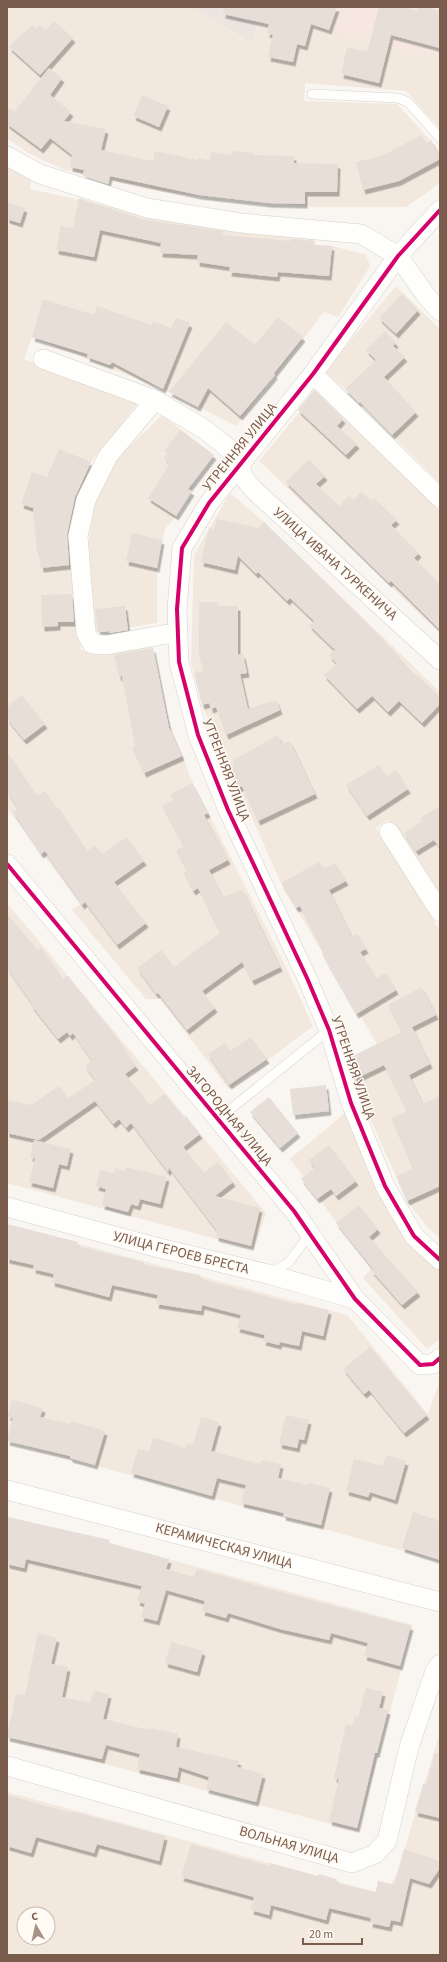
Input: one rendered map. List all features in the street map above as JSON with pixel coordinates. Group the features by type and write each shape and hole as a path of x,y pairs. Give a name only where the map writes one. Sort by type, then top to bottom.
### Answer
{"street":[{"path":"7,156 40,174 147,208 241,223 361,234 398,256 427,297 440,311"},
{"name":"УТРЕННЯЯ УЛИЦА","path":"440,210 398,256 313,374 240,462 209,503 182,548 177,609 180,662 198,735 228,810 308,978 329,1030 351,1103 385,1186 414,1236 440,1260"},
{"name":"УТРЕННЯЯ УЛИЦА","path":"43,360 155,400 204,429 228,448 240,462"},
{"path":"313,374 440,498"},
{"path":"155,400 108,456 86,500 78,536 86,633 92,644 107,645 178,632"},
{"name":"УЛИЦА ИВАНА ТУРКЕНИЧА","path":"240,462 243,477 255,491 440,660"},
{"path":"388,832 440,912"},
{"name":"ЗАГОРОДНАЯ УЛИЦА","path":"7,864 294,1211 355,1299 420,1365 433,1364 440,1358"},
{"name":"УЛИЦА ГЕРОЕВ БРЕСТА","path":"7,1207 155,1247 268,1274 355,1299"},
{"name":"КЕРАМИЧЕСКАЯ УЛИЦА","path":"7,1490 440,1602"},
{"name":"ВОЛЬНАЯ УЛИЦА","path":"7,1766 352,1863 375,1854 387,1841 409,1747 435,1671 440,1664"}],"lane":[{"path":"312,94 398,98 408,102 440,138"},
{"path":"218,1119 329,1030"},
{"path":"268,1274 288,1263 310,1234"}],"shaded area":[{"path":"7,7 191,7 251,44 258,9 440,60 440,129 406,91 305,83 304,101 397,104 440,151 440,183 406,207 312,207 161,192 62,169 28,153 7,138"},
{"path":"191,7 337,7 329,30 294,18 259,9 252,44"},
{"path":"337,7 440,7 440,60 329,30"},
{"path":"7,168 32,177 30,189 170,220 315,239 314,245 332,246 366,255 370,266 338,317 324,312 236,426 163,389 32,337 24,359 116,392 137,404 91,462 78,501 76,622 81,650 98,655 151,642 168,718 191,779 284,963 313,1026 229,1089 160,999 146,999 72,910 81,904 7,808"},
{"path":"396,286 440,329 440,483 365,407 325,371"},
{"path":"317,391 440,511 440,633 259,461"},
{"path":"162,415 214,455 193,483 192,491 176,516 165,529 157,568 157,623 96,632 87,550 95,503 113,462"},
{"path":"230,493 264,522 440,692 440,902 387,820 376,828 440,931 440,1238 428,1228 407,1201 344,1060 377,1044 281,883 202,705 191,663 194,555"},
{"path":"7,903 266,1213 254,1249 7,1183"},
{"path":"345,1113 370,1174 408,1240 440,1271 440,1339 427,1349 363,1278 371,1269 290,1159"},
{"path":"7,1225 347,1315 428,1414 440,1380 440,1561 7,1441"},
{"path":"7,1516 413,1625 358,1831 7,1738"},
{"path":"440,1732 440,1955 7,1955 7,1792 376,1892 378,1881 391,1884 397,1874"}],"building":[{"path":"224,7 337,7 329,30 311,24 305,46 297,44 293,62 268,57 273,35 267,33 269,24 223,14"},
{"path":"379,7 403,7 417,11 418,7 423,7 440,11 440,48 391,35 379,83 341,74 347,47 367,52"},
{"path":"54,21 73,38 40,75 9,47 32,25 37,29 40,25 46,30"},
{"path":"49,68 62,78 50,95 71,112 64,121 106,129 101,150 153,161 155,151 197,160 198,158 209,160 211,152 232,155 232,151 254,153 254,155 294,156 294,163 338,164 337,192 305,192 305,204 269,203 199,195 110,176 108,184 83,176 84,170 70,167 72,155 50,138 41,149 7,124 7,108 15,111"},
{"path":"142,95 168,106 159,127 133,116"},
{"path":"421,135 425,143 431,140 440,159 399,181 363,190 356,162 382,156"},
{"path":"79,198 144,220 223,231 222,235 291,241 291,239 315,241 314,245 332,246 329,276 278,272 277,277 229,272 230,267 197,262 198,255 160,253 161,243 100,230 94,257 56,250 61,226 73,228"},
{"path":"7,203 25,208 20,223 7,219"},
{"path":"402,294 418,310 396,334 379,318"},
{"path":"43,299 94,315 97,306 152,325 153,321 171,328 176,318 190,323 163,389 112,362 110,365 87,357 88,354 32,337"},
{"path":"278,317 303,337 274,373 275,375 240,416 208,388 198,407 169,392 226,322 255,345"},
{"path":"385,331 396,343 393,346 405,357 384,377 416,412 392,435 360,402 359,403 345,389 376,360 366,350"},
{"path":"314,390 343,419 337,426 357,444 346,455 298,410"},
{"path":"180,430 214,455 188,489 192,491 176,516 148,498 169,465 167,464 168,461 164,458 168,453 164,451"},
{"path":"59,449 91,462 75,497 67,534 69,565 41,568 39,552 37,552 33,508 21,504 32,472 47,477"},
{"path":"309,459 325,476 316,484 339,506 349,496 353,500 361,492 371,501 374,498 397,520 391,525 419,553 414,558 440,584 440,630 391,581 389,583 286,482"},
{"path":"217,519 258,528 264,522 380,636 415,675 416,674 440,697 440,704 422,723 399,701 388,712 372,696 357,709 324,675 337,664 329,655 335,650 309,625 314,621 290,598 287,601 258,572 256,574 238,556 235,570 201,562 209,528 214,529"},
{"path":"132,533 162,540 157,568 126,561"},
{"path":"72,594 74,622 58,622 58,626 42,627 41,595"},
{"path":"199,602 217,602 217,606 238,606 238,655 243,654 247,673 240,674 248,709 276,700 280,710 226,735 216,707 211,709 209,703 202,705 194,673 203,671 199,654"},
{"path":"125,606 128,630 109,633 109,631 98,632 95,609"},
{"path":"153,648 169,728 182,756 144,773 132,748 135,746 122,676 119,677 114,655"},
{"path":"22,695 45,724 24,740 7,719 7,707"},
{"path":"278,735 282,744 290,741 315,794 258,821 242,786 238,788 229,768 235,766 232,761"},
{"path":"7,752 37,796 45,791 56,808 58,807 87,851 95,845 102,854 127,837 144,861 114,882 146,923 117,945 85,902 82,905 45,851 41,854 13,812 18,809 7,792"},
{"path":"379,765 387,776 396,770 408,789 367,816 346,785"},
{"path":"192,783 208,813 204,815 228,860 209,870 223,897 242,889 280,967 252,981 242,962 202,991 215,1008 187,1030 158,993 156,994 137,968 161,950 174,967 220,933 198,888 193,891 183,872 187,870 176,850 184,846 162,806 173,800 170,795"},
{"path":"440,806 440,848 434,840 416,851 404,833 422,821 420,818"},
{"path":"319,862 323,869 335,863 346,881 329,890 352,937 357,934 366,949 360,952 376,978 386,973 396,990 356,1014 322,954 324,953 300,906 296,908 281,883"},
{"path":"7,914 38,950 41,948 63,979 68,976 114,1034 136,1066 125,1074 150,1105 165,1094 184,1118 186,1116 200,1134 183,1147 204,1173 218,1162 233,1182 215,1196 260,1208 251,1246 216,1237 217,1231 169,1168 168,1172 131,1123 126,1128 119,1119 113,1124 95,1101 39,1140 7,1133 7,1100 31,1105 59,1086 68,1098 95,1080 85,1066 92,1061 73,1033 70,1036 67,1032 58,1039 31,1005 32,1004 7,968"},
{"path":"422,987 436,1015 412,1027 430,1064 409,1075 423,1104 440,1096 440,1186 407,1201 396,1176 413,1169 391,1118 407,1111 384,1065 355,1079 349,1058 402,1032 388,1005"},
{"path":"251,1037 267,1059 229,1085 208,1054 225,1043 230,1051"},
{"path":"326,1085 329,1111 293,1115 290,1089"},
{"path":"269,1097 298,1133 280,1148 250,1112"},
{"path":"34,1140 71,1149 67,1166 59,1164 53,1188 29,1182 35,1158 30,1157"},
{"path":"329,1145 356,1181 336,1196 331,1189 317,1199 301,1179 315,1168 309,1160"},
{"path":"126,1167 167,1177 160,1204 140,1199 138,1206 131,1204 128,1212 102,1205 106,1189 96,1186 100,1170 114,1173 115,1168 125,1171"},
{"path":"359,1205 378,1229 369,1237 418,1292 402,1305 371,1270 373,1269 336,1223"},
{"path":"7,1224 78,1242 77,1246 144,1262 144,1265 201,1275 200,1279 298,1305 298,1303 329,1310 323,1336 302,1331 299,1346 280,1342 279,1345 263,1341 265,1335 237,1328 241,1315 202,1305 201,1311 156,1304 158,1295 112,1285 109,1297 52,1282 54,1274 33,1269 34,1265 7,1259"},
{"path":"370,1347 427,1415 404,1433 369,1390 364,1394 343,1369"},
{"path":"12,1400 43,1408 40,1417 70,1424 71,1421 105,1431 95,1465 70,1458 70,1456 7,1441 13,1418 8,1416"},
{"path":"286,1415 309,1420 304,1440 299,1439 297,1448 279,1444"},
{"path":"201,1417 219,1422 211,1451 260,1464 261,1460 281,1464 278,1478 308,1485 309,1483 330,1488 321,1525 283,1516 284,1513 241,1503 246,1485 217,1478 212,1496 131,1473 138,1449 149,1452 153,1437 186,1448 187,1443 193,1445"},
{"path":"386,1455 406,1461 395,1500 370,1492 368,1497 346,1491 354,1459 383,1466"},
{"path":"413,1512 440,1521 440,1560 402,1548"},
{"path":"7,1517 110,1540 109,1543 169,1559 166,1569 194,1577 197,1569 411,1626 400,1666 364,1656 368,1643 331,1633 329,1640 280,1629 228,1613 226,1618 202,1611 205,1601 166,1590 157,1621 141,1617 145,1604 137,1601 142,1586 26,1559 24,1568 7,1564"},
{"path":"38,1633 57,1638 51,1664 68,1667 62,1697 90,1703 94,1691 109,1694 103,1719 149,1730 149,1728 178,1734 176,1747 239,1761 237,1767 263,1774 256,1802 206,1789 209,1777 179,1767 177,1778 137,1769 140,1754 106,1745 102,1759 7,1737 16,1694 25,1695"},
{"path":"171,1642 203,1651 197,1672 165,1663"},
{"path":"366,1688 383,1692 379,1708 388,1710 377,1753 375,1753 357,1828 329,1821 339,1779 334,1778 346,1724 352,1726 355,1716 358,1717"},
{"path":"435,1753 440,1754 440,1818 415,1812 423,1784 426,1785"},
{"path":"7,1795 71,1813 71,1811 165,1836 159,1861 97,1844 94,1853 36,1837 31,1853 7,1846"},
{"path":"191,1844 269,1866 270,1863 318,1876 319,1874 337,1879 336,1883 376,1892 378,1881 394,1885 404,1849 440,1861 440,1868 429,1884 410,1878 400,1922 391,1920 389,1927 370,1923 371,1918 329,1908 326,1920 271,1905 269,1915 251,1910 254,1897 181,1877"}],"cycle path":[{"path":"440,210 398,256 313,374 209,503 182,548 177,609 179,662 198,735 228,810 307,978 329,1030 351,1103 385,1186 414,1236 440,1260"},
{"path":"7,864 294,1211 355,1299 420,1365 433,1364 440,1358"}]}
